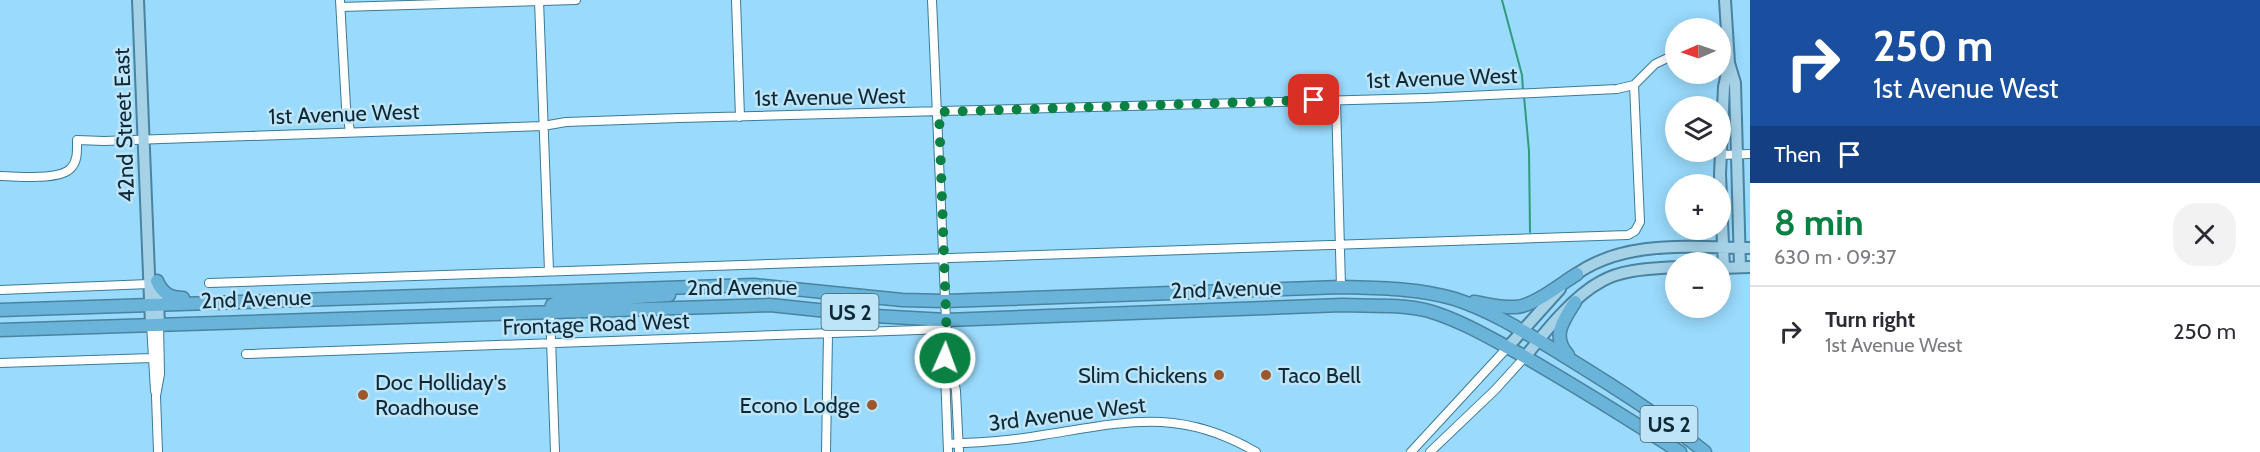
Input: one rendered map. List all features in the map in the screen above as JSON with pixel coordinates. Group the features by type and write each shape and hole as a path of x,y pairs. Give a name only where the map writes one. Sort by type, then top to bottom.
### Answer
{"highway":[{"path":"1455,299 1520,307 1577,274"},
{"path":"153,283 165,294 177,298 258,296 298,300"},
{"name":"2nd Avenue","path":"0,310 754,285 902,300 945,301 1341,288 1404,289 1455,299 1522,331 1586,369 1673,426 1705,452"},
{"path":"550,311 552,305 558,302 787,287"},
{"path":"1575,302 1564,318 1559,338 1561,347 1586,369"},
{"name":"2nd Avenue","path":"0,330 771,305 946,324 1342,305 1398,307 1426,310 1486,334 1680,452"}],"main road":[{"name":"42nd Street East","path":"138,0 148,249 153,283 155,324"},
{"path":"1725,0 1725,18"},
{"path":"1731,69 1736,83 1739,217 1745,248 1745,267"},
{"path":"1720,162 1723,252"},
{"path":"1739,217 1750,236"},
{"path":"1507,348 1563,285 1602,259 1630,252 1675,248 1745,248"},
{"path":"1525,357 1538,340 1575,302 1600,281 1633,271 1665,268"}],"street":[{"path":"350,131 346,107 340,3 576,0"},
{"path":"736,0 740,117"},
{"path":"932,0 939,112 948,448"},
{"path":"539,1 549,271"},
{"path":"209,283 1628,235 1635,231 1640,222 1634,86 1655,64 1665,59"},
{"name":"1st Avenue West","path":"0,176 61,176 72,168 76,159 77,140 104,141 543,126 566,122 1336,100 1634,86"},
{"path":"1336,100 1341,288"},
{"path":"1731,155 1750,154"},
{"path":"0,290 153,283"},
{"path":"550,311 555,452"},
{"path":"155,324 152,358 158,452"},
{"path":"155,324 160,374 156,396"},
{"name":"Frontage Road West","path":"246,354 828,334 946,324"},
{"path":"826,452 828,334"},
{"path":"947,344 956,382 959,448"},
{"path":"1411,452 1507,348"},
{"path":"1430,452 1495,390 1525,357"},
{"path":"0,363 152,358"},
{"name":"3rd Avenue West","path":"948,448 1020,439 1120,422 1151,421 1200,428 1239,442 1256,452"}],"waterway":[{"path":"1502,0 1522,75 1523,90"},
{"path":"1524,96 1529,151 1530,232"}],"place":[{"name":"Slim Chickens","path":"1219,375"},
{"name":"Taco Bell","path":"1266,375"},
{"name":"Doc Holliday's Roadhouse","path":"363,395"},
{"name":"Econo Lodge","path":"872,405"}],"route":[{"path":"945,358 947,344 939,112 1314,100"}]}
